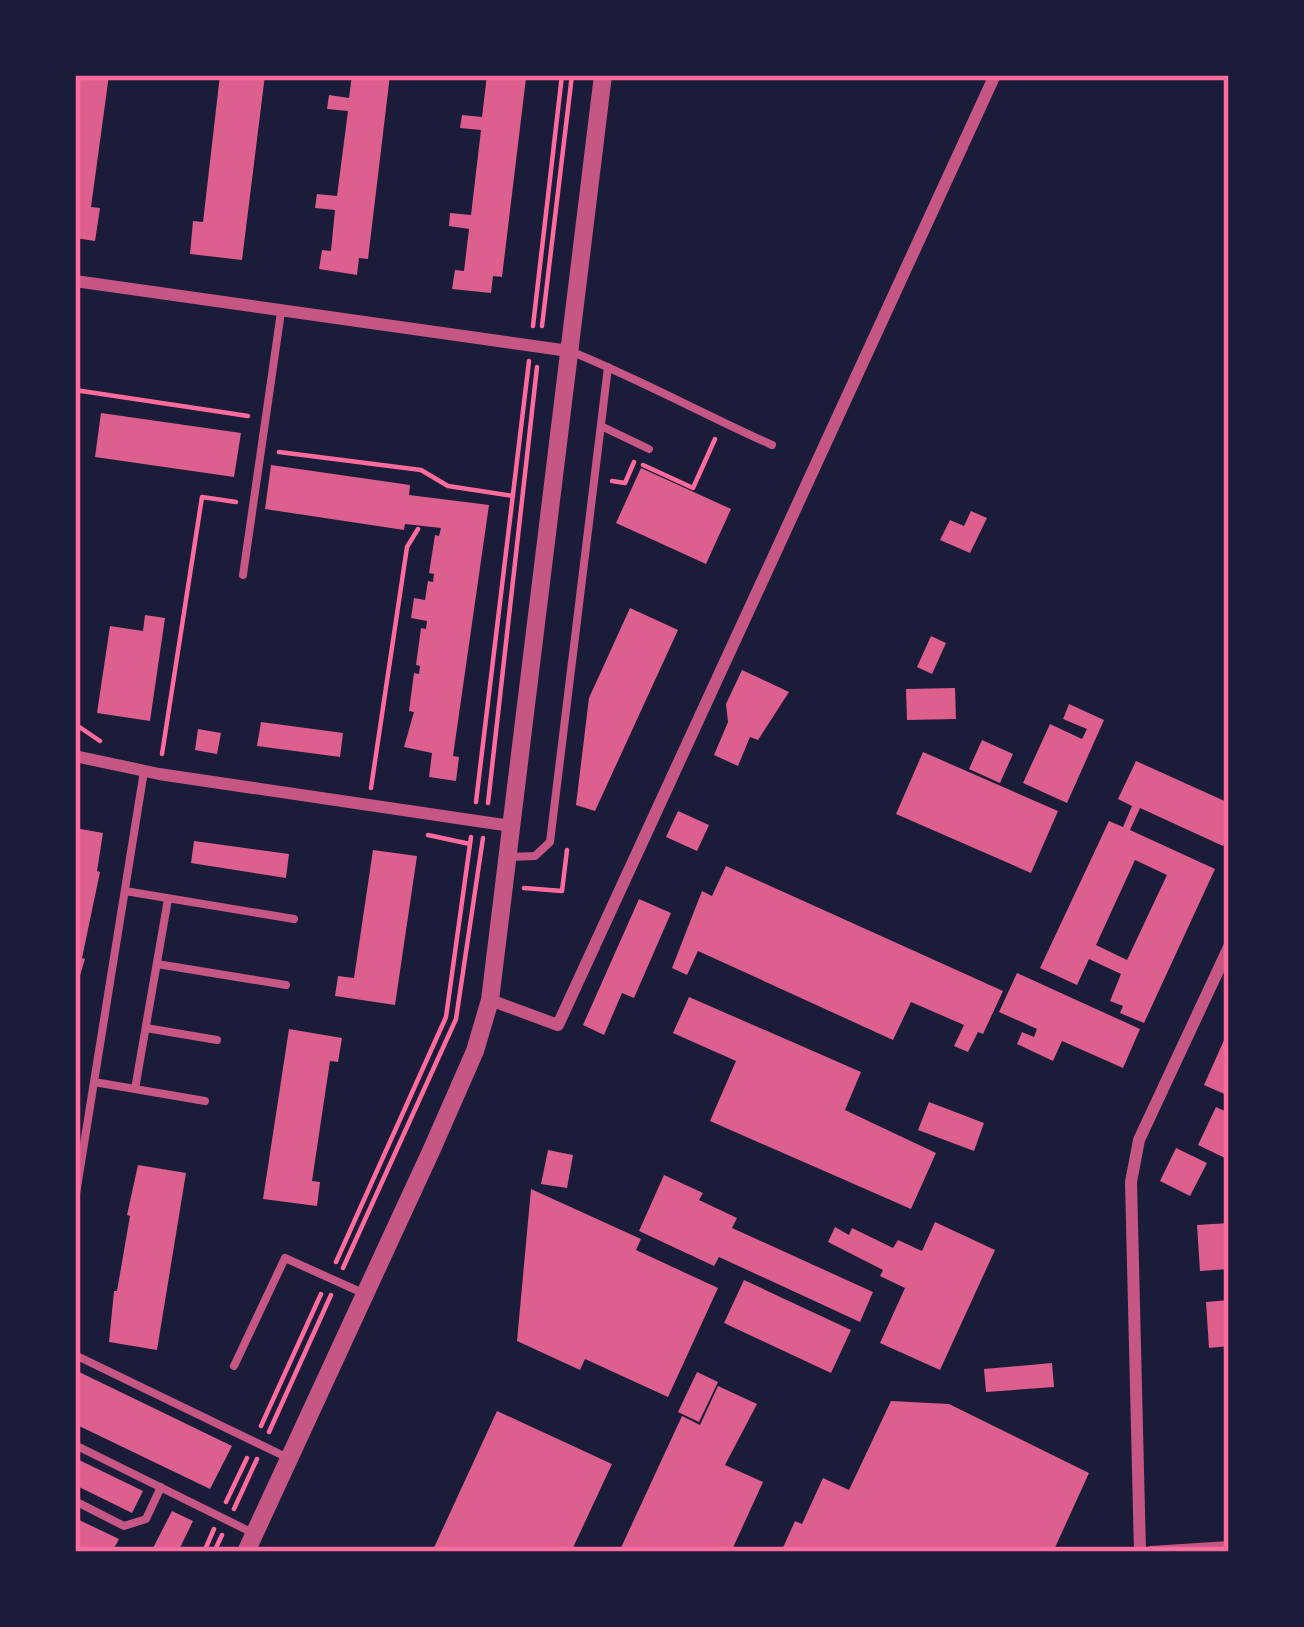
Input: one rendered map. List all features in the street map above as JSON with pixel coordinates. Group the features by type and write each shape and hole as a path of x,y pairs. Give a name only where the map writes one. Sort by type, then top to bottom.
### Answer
{"street":[{"path":"250,1543 475,1051 490,1000 603,75"},
{"path":"490,1000 558,1025 995,75"},
{"path":"75,281 568,351"},
{"path":"75,757 152,773 511,826"},
{"path":"1140,1552 1131,1182 1139,1140 1229,947"},
{"path":"1151,1552 1229,1547"}],"lane":[{"path":"243,575 281,311"},
{"path":"568,351 772,445"},
{"path":"508,856 535,856 550,842 608,367"},
{"path":"601,426 649,448"},
{"path":"75,1200 125,891 152,773"},
{"path":"125,891 294,919"},
{"path":"135,1089 168,898"},
{"path":"157,964 286,986"},
{"path":"146,1028 217,1040"},
{"path":"94,1082 205,1101"},
{"path":"234,1366 284,1258 366,1294"},
{"path":"75,1355 290,1459"},
{"path":"75,1444 161,1487 250,1543"},
{"path":"75,1501 124,1526 146,1519 161,1487"}],"path":[{"path":"75,390 266,418"},
{"path":"612,481 625,483 634,461 693,488 722,423"},
{"path":"261,450 421,470 448,486 513,496"},
{"path":"152,773 202,497 253,506"},
{"path":"369,805 407,547 418,530"}],"building":[{"path":"75,75 109,75 91,207 100,208 95,241 75,238"},
{"path":"220,75 265,75 242,260 190,254 193,221 203,222"},
{"path":"352,75 390,75 368,259 359,258 357,275 319,269 322,250 331,251 335,210 315,208 317,194 337,196 348,111 327,109 329,95 349,98"},
{"path":"487,75 526,78 502,277 493,276 491,293 452,289 455,270 464,271 469,229 449,226 450,213 471,215 481,130 460,128 462,115 482,117"},
{"path":"101,413 241,433 234,477 95,457"},
{"path":"271,465 410,485 409,495 489,505 453,756 459,757 456,781 429,777 432,753 404,747 414,712 409,711 414,673 419,674 421,628 426,629 427,621 411,618 414,598 425,600 428,581 433,582 434,574 429,573 435,535 439,536 441,528 405,524 404,530 265,509"},
{"path":"641,468 731,509 706,564 616,523"},
{"path":"971,511 987,518 970,553 940,540 950,520 964,526"},
{"path":"630,608 678,630 595,811 576,805 589,698"},
{"path":"145,615 165,618 150,721 97,713 110,626 143,631"},
{"path":"931,636 946,643 932,674 917,667"},
{"path":"742,670 789,692 758,740 750,737 738,766 714,755 728,722 726,704"},
{"path":"955,688 956,719 907,720 906,689"},
{"path":"1069,704 1104,720 1067,803 1023,783 1050,724 1082,739 1087,729 1063,719"},
{"path":"261,722 343,733 340,757 257,746"},
{"path":"198,729 221,733 217,754 195,750"},
{"path":"982,740 1013,754 1000,783 969,769"},
{"path":"923,752 1058,811 1031,873 896,814"},
{"path":"1136,761 1229,803 1229,834 1223,846 1140,808 1130,830 1215,869 1144,1023 1120,1013 1123,1006 1110,1001 1121,974 1089,959 1077,985 1040,968 1109,821 1123,827 1132,806 1118,799","holes":["1135,860 1167,875 1127,960 1096,945"]},
{"path":"678,811 709,825 697,851 666,837"},
{"path":"75,828 103,833 100,872 77,985"},
{"path":"194,841 289,854 286,878 191,863"},
{"path":"373,850 417,856 395,1005 335,996 338,976 354,978"},
{"path":"726,866 1003,991 983,1034 978,1032 968,1052 954,1046 964,1025 911,1002 893,1040 698,951 687,975 672,968 702,891 712,896"},
{"path":"639,899 671,913 634,998 622,993 604,1035 583,1025"},
{"path":"1017,973 1140,1029 1123,1068 1062,1041 1053,1061 1017,1044 1022,1032 1034,1037 1037,1029 999,1012"},
{"path":"689,997 861,1072 845,1110 936,1153 911,1209 710,1121 736,1061 673,1033"},
{"path":"289,1029 342,1038 338,1062 330,1061 312,1181 320,1182 317,1206 263,1199"},
{"path":"1229,1029 1229,1096 1204,1085"},
{"path":"929,1102 984,1123 974,1151 918,1130"},
{"path":"1216,1107 1229,1113 1229,1160 1198,1145"},
{"path":"1176,1148 1207,1163 1190,1196 1160,1181"},
{"path":"548,1150 573,1155 567,1188 541,1184"},
{"path":"138,1165 186,1173 157,1350 109,1342"},
{"path":"664,1175 703,1193 699,1200 737,1218 732,1228 873,1292 860,1322 719,1257 714,1266 639,1231"},
{"path":"531,1189 641,1239 636,1250 718,1288 668,1397 585,1359 580,1370 517,1341"},
{"path":"935,1222 995,1250 940,1370 880,1343 905,1288 880,1276 883,1270 828,1242 835,1227 849,1235 852,1228 893,1248 898,1240 922,1251"},
{"path":"1229,1223 1229,1269 1200,1271 1197,1225"},
{"path":"744,1280 851,1330 831,1373 724,1323"},
{"path":"1229,1300 1229,1346 1209,1348 1206,1302"},
{"path":"1052,1363 1054,1387 986,1392 984,1369"},
{"path":"75,1370 232,1446 210,1489 75,1424"},
{"path":"697,1372 718,1382 699,1422 678,1412"},
{"path":"718,1386 757,1404 725,1465 763,1482 731,1552 619,1552 682,1416 700,1425"},
{"path":"891,1401 949,1404 1089,1473 1053,1552 781,1552 795,1521 802,1524 823,1478 849,1490"},
{"path":"497,1411 612,1464 571,1552 432,1552"},
{"path":"75,1458 143,1491 132,1513 75,1485"},
{"path":"172,1511 193,1521 178,1552 151,1552"},
{"path":"75,1518 119,1539 112,1552 89,1552 75,1545"}]}
